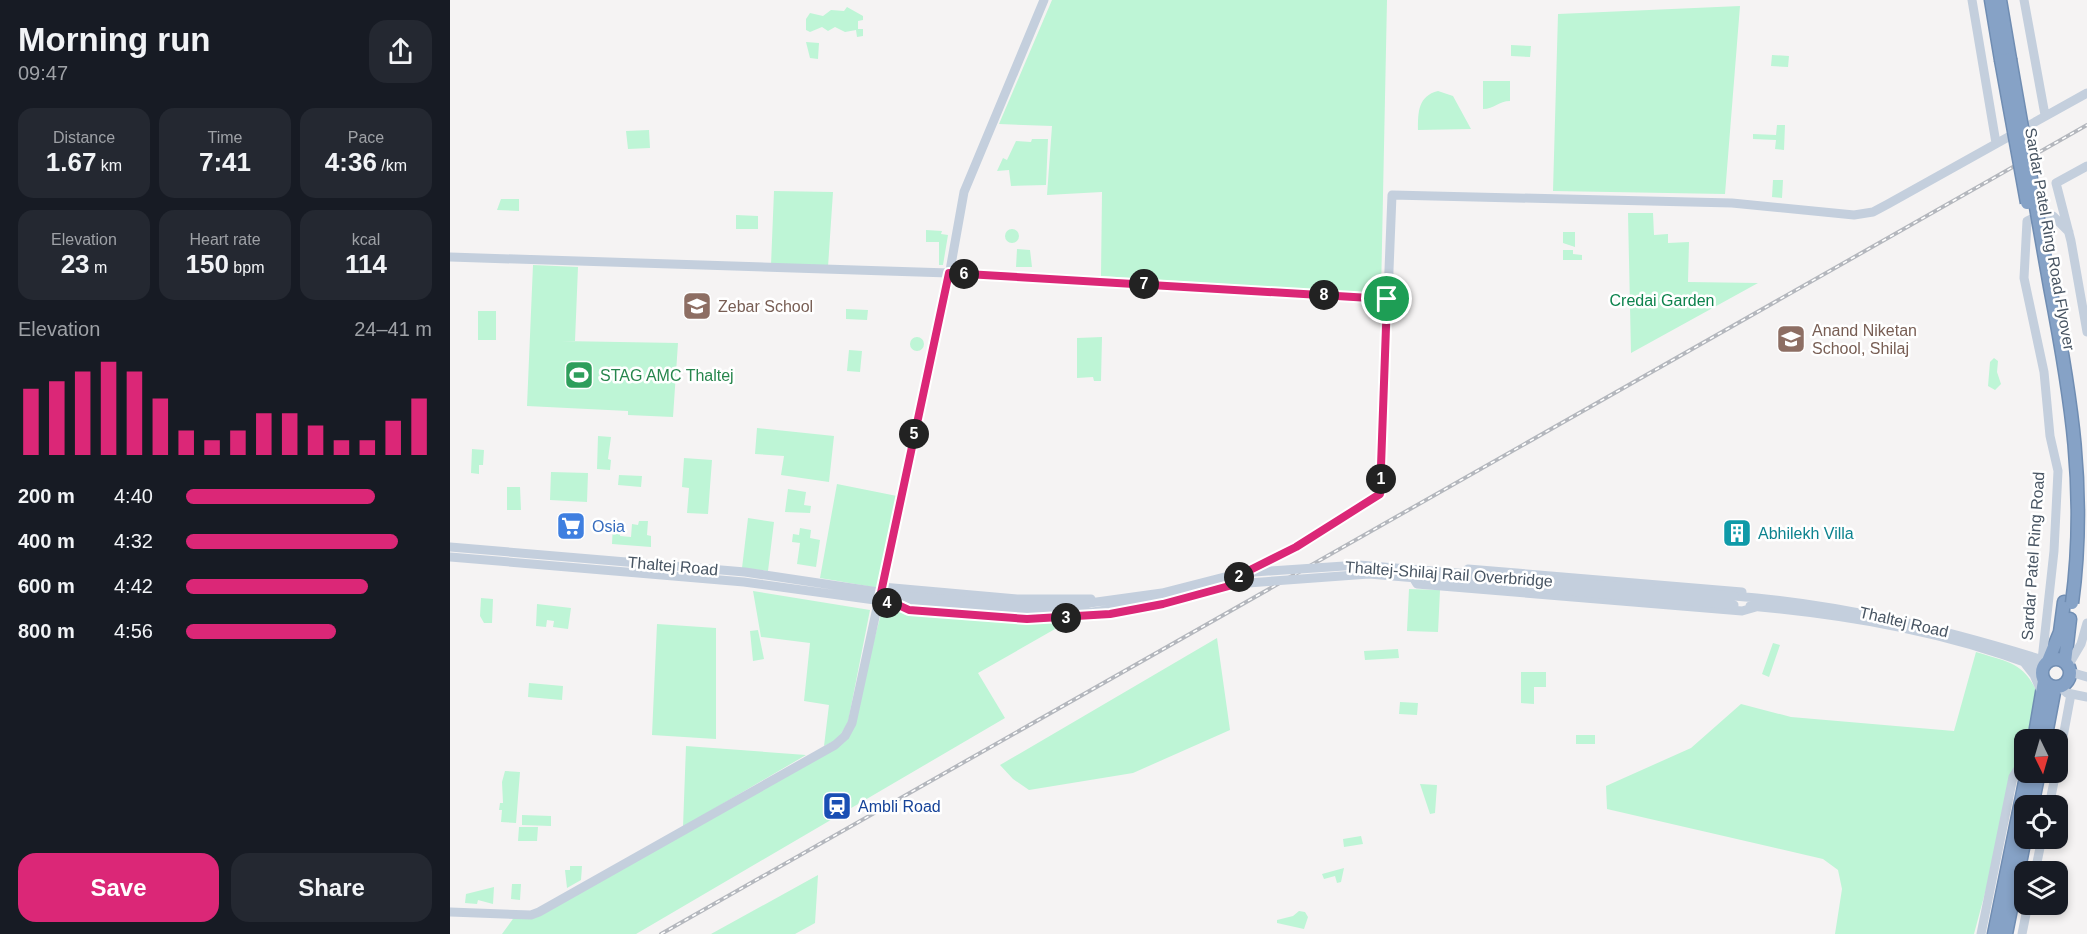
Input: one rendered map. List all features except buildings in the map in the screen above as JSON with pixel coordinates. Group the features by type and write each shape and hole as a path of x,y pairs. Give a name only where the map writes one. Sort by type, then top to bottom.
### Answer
{"highway":[{"name":"Sardar Patel Ring Road Flyover","path":"1991,0 2056,364 2068,452 2072,537 2068,602 2068,667"},
{"name":"Sardar Patel Ring Road Flyover","path":"2000,0 2071,407 2079,494 2080,537 2068,602 2049,674"},
{"path":"2057,659 2068,667 2067,682 2049,674 2057,659"},
{"name":"Sardar Patel Ring Road","path":"2036,729 2042,695 2049,674"},
{"name":"Sardar Patel Ring Road","path":"2046,729 2049,674"},
{"path":"1994,934 2025,783"},
{"path":"2006,934 2023,849"}],"street":[{"path":"450,912 531,915 539,912 835,746 845,736 852,723 881,594 964,192 1044,0"},
{"path":"1972,0 1996,143"},
{"path":"2024,0 2045,115"},
{"path":"894,599 909,610 1027,619 1110,614 1163,604 1229,586 1240,575 1296,547 1380,494 1392,195 1732,204 1854,215 1873,212 2087,93"},
{"path":"2087,166 2056,183 2069,232 2087,332"},
{"name":"Sardar Patel Ring Road","path":"2049,674 2058,471 2050,436 2043,372 2024,278 2025,230 2027,221 2044,213 2053,216 2069,232"},
{"path":"450,257 949,273 1387,299"},
{"name":"Thaltej Road","path":"450,547 745,572 881,594 894,599"},
{"name":"Thaltej Road","path":"450,557 881,594"},
{"name":"Thaltej-Shilaj Rail Overbridge","path":"894,599 1075,605 1162,593 1240,573 1359,565 1756,602"},
{"path":"1756,602 1742,611 1417,584 1414,579 1417,567 1728,590 1756,602 1882,622 2022,661 2049,674 2071,694 2087,697"},
{"path":"1465,570 1464,583 1467,588"},
{"path":"881,594 1067,600 1134,595 1233,574 1240,575"},
{"name":"Thaltej Road","path":"1756,602 1883,616 2005,647 2049,674"},
{"path":"2087,623 2081,644 2068,667 2087,677"},
{"path":"2022,661 2034,675 2042,695"},
{"path":"2064,729 2071,694"},
{"path":"1982,934 2014,775"},
{"path":"2022,934 2026,915"}],"green space":[{"path":"1052,0 1387,0 1381,294 1101,276 1102,192 1047,195 1052,126 999,124"},
{"path":"1740,6 1725,194 1553,191 1558,14"},
{"path":"847,7 863,16 863,20 858,21 858,29 863,29 863,36 857,37 856,30 845,32 835,27 828,31 822,27 810,32 806,30 806,19 810,13 823,16 831,10 844,11"},
{"path":"806,42 819,43 818,59 810,58"},
{"path":"1511,45 1531,46 1530,57 1511,56"},
{"path":"1772,55 1789,56 1788,67 1771,66"},
{"path":"1483,81 1510,81 1510,101 1483,109"},
{"path":"1438,91 1453,96 1471,129 1418,130 1419,111 1423,101 1431,93"},
{"path":"1777,125 1785,125 1784,150 1775,149 1776,140 1753,139 1753,134 1776,135"},
{"path":"649,130 650,148 628,149 626,131"},
{"path":"1032,139 1048,139 1046,185 1011,186 1009,170 997,171 1003,158 1007,160 1016,141 1031,142"},
{"path":"1773,180 1783,180 1782,198 1772,197"},
{"path":"774,191 833,192 828,267 771,265"},
{"path":"501,199 519,199 519,211 497,210"},
{"name":"Credai Garden","path":"1628,213 1653,213 1654,235 1668,234 1668,243 1689,242 1688,282 1758,283 1631,353"},
{"path":"736,215 758,216 758,229 736,229"},
{"path":"1009,229 1015,229 1019,236 1015,243 1009,243 1005,239 1005,233"},
{"path":"926,230 942,231 941,234 948,235 943,265 939,265 939,242 926,242"},
{"path":"1563,232 1575,232 1575,247 1563,243"},
{"path":"1017,249 1030,250 1032,267 1016,267"},
{"path":"1563,250 1573,250 1573,254 1582,255 1582,260 1563,260"},
{"path":"533,265 578,267 575,341 561,341 678,343 673,417 628,415 628,411 527,406"},
{"path":"846,309 868,310 867,320 846,319"},
{"path":"478,311 496,311 496,340 478,340"},
{"path":"917,337 922,339 924,344 922,349 917,351 912,349 910,344 912,339"},
{"path":"1102,337 1101,381 1094,381 1093,377 1077,378 1077,338"},
{"path":"849,350 862,351 860,372 847,371"},
{"path":"1994,358 1998,361 1997,372 2001,384 1995,390 1988,386 1990,362"},
{"path":"757,428 834,436 829,482 781,475 784,456 755,454"},
{"path":"598,436 611,437 608,459 611,460 610,470 597,469"},
{"path":"472,449 484,450 483,465 479,465 479,474 471,473"},
{"path":"684,458 712,460 708,514 687,513 689,488 682,487"},
{"path":"551,472 588,473 587,502 550,500"},
{"path":"619,475 642,476 641,487 618,485"},
{"path":"837,484 897,496 879,588 820,578"},
{"path":"507,487 520,487 521,510 507,510"},
{"path":"788,489 806,492 804,505 811,506 810,513 785,512"},
{"path":"748,518 774,522 768,571 742,568"},
{"path":"639,521 648,521 647,535 651,536 651,547 612,544 613,523 621,524 620,536 631,537 632,524 638,525"},
{"path":"800,528 811,530 810,538 820,540 816,567 797,564 800,543 792,542 793,534 799,535"},
{"path":"1409,589 1440,590 1438,632 1407,631"},
{"path":"753,591 870,610 848,722 838,737 824,746 829,705 804,701 810,643 761,637"},
{"path":"481,598 493,599 492,623 484,623 480,616"},
{"path":"537,604 571,608 568,629 553,627 554,621 547,620 546,627 536,626"},
{"path":"882,610 1051,621 1055,629 978,673 1005,718 636,934 502,934 515,916 531,916 820,753 852,723"},
{"path":"657,624 716,628 716,739 652,735"},
{"path":"758,630 764,659 753,661 750,631"},
{"path":"1217,638 1230,730 1133,773 1029,790 1013,779 1000,765"},
{"path":"1773,643 1780,645 1769,677 1762,674"},
{"path":"1398,649 1399,658 1365,660 1364,651"},
{"path":"1976,652 2014,665 2033,684 2038,695 2029,729 2014,729 2014,783 1974,934 1835,934 1842,889 1838,870 1823,859 1607,809 1606,786 1691,748 1741,704 1791,717 1954,731"},
{"path":"1521,672 1546,672 1546,687 1534,687 1534,704 1521,703"},
{"path":"529,683 563,686 562,700 528,697"},
{"path":"1400,702 1418,703 1417,715 1399,714"},
{"path":"1576,735 1595,735 1595,744 1576,744"},
{"path":"686,746 806,755 683,827"},
{"path":"505,771 520,772 516,823 501,822 502,810 499,810 500,803 503,803 502,782"},
{"path":"1420,784 1437,785 1435,813 1430,814"},
{"path":"522,815 551,816 551,826 522,825"},
{"path":"519,827 538,827 537,841 518,841"},
{"path":"1361,836 1363,844 1344,847 1343,839"},
{"path":"570,866 582,866 581,880 567,888 565,870 570,870"},
{"path":"1344,868 1341,882 1337,883 1335,876 1324,879 1322,874"},
{"path":"818,875 815,923 795,934 711,934"},
{"path":"512,884 521,884 520,900 511,899"},
{"path":"494,887 493,904 478,900 477,904 465,903 466,894"},
{"path":"1299,911 1305,912 1308,917 1304,929 1277,923 1277,920 1293,916"}],"railway":[{"path":"661,934 2087,125"}],"place":[{"name":"Zebar School","path":"697,306"},
{"name":"Anand Niketan School, Shilaj","path":"1791,339"},
{"name":"STAG AMC Thaltej","path":"579,375"},
{"name":"Osia","path":"571,526"},
{"name":"Abhilekh Villa","path":"1737,533"},
{"name":"Ambli Road","path":"837,806"}],"route":[{"path":"949,273 1387,299 1380,494 1296,547 1257,569 1240,575 1229,586 1163,604 1110,614 1027,619 979,617 909,610 894,603 879,602 949,273"}]}
